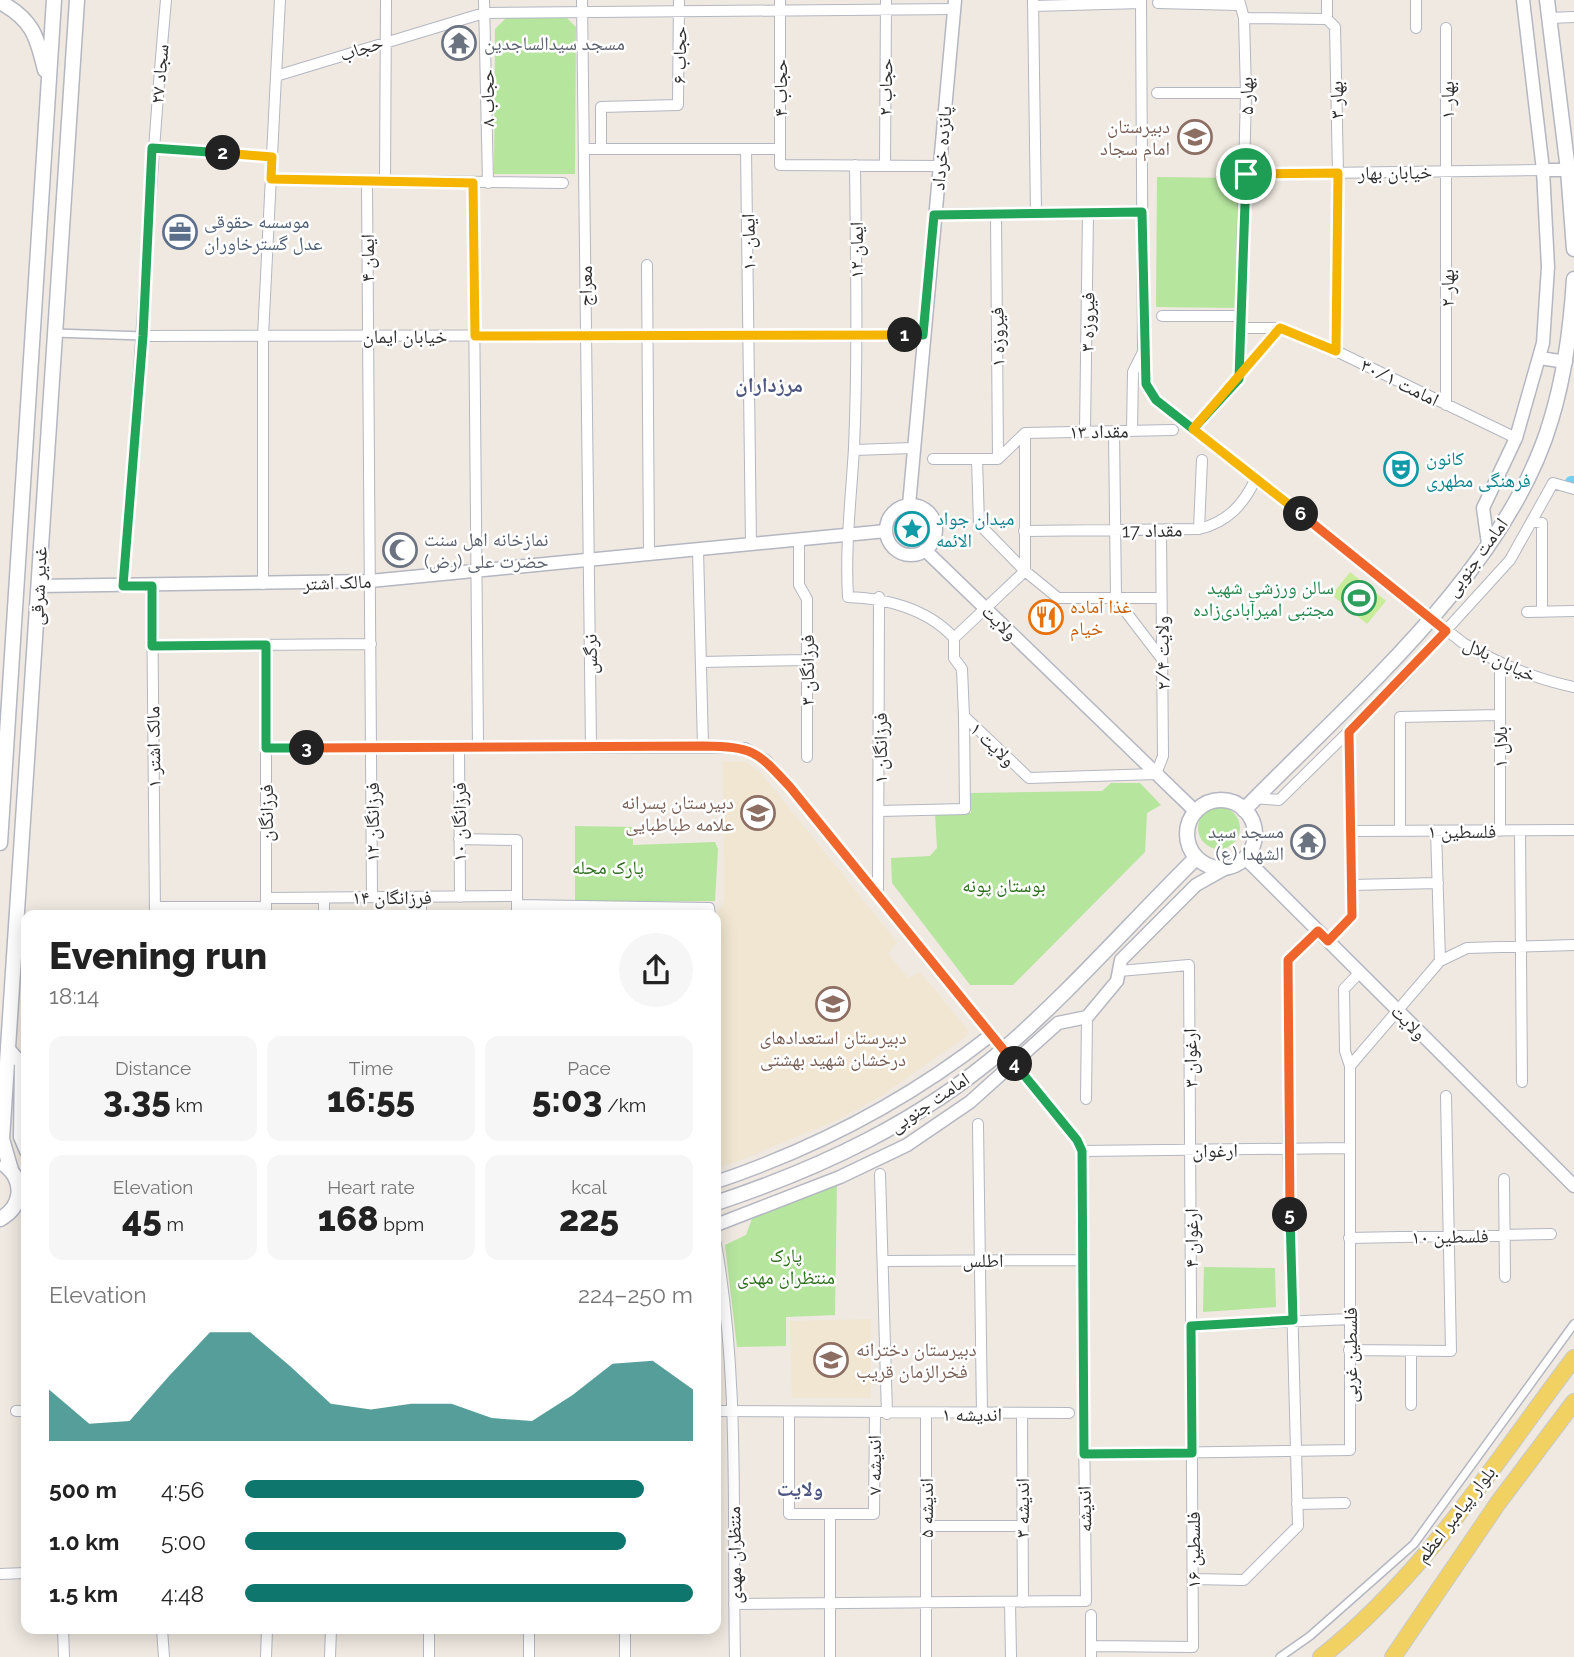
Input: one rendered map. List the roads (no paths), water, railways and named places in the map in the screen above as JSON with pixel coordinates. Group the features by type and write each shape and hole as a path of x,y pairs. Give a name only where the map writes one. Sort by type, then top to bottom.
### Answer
{"main road":[{"name":"غدیر شرقی","path":"0,843 3,756 54,0"},
{"name":"غدیر شرقی","path":"21,1190 6,1166 2,1139 77,0"},
{"path":"1547,0 1571,170 1574,249"},
{"path":"0,2 19,12 37,36 49,86"},
{"name":"امامت جنوبی","path":"1244,810 1431,620 1488,544 1521,491 1546,434 1566,362 1572,337 1574,279"},
{"path":"16,585 38,586"},
{"path":"1214,800 1235,803 1244,810 1254,830 1251,849 1245,858 1228,867 1209,866 1196,858 1188,844 1187,832 1195,811 1214,800"},
{"name":"امامت جنوبی","path":"721,1201 779,1182 847,1153 940,1098 1003,1050 1196,858"},
{"path":"1,1222 21,1196"},
{"name":"بلوار پیامبر اعظم","path":"1321,1657 1380,1605 1430,1550 1574,1358"},
{"name":"بلوار پیامبر اعظم","path":"1393,1657 1498,1503 1574,1402"}],"street":[{"name":"سجاد ۲۷","path":"123,586 143,336 152,148 166,0"},
{"path":"263,584 262,336 280,0"},
{"path":"385,181 386,0"},
{"name":"حجاب ۸","path":"484,0 488,183"},
{"path":"1244,18 1327,19 1327,0"},
{"path":"1416,0 1416,28"},
{"path":"1488,544 1483,508 1516,438 1540,358 1548,267 1543,170 1523,0"},
{"path":"1036,214 1033,3 1141,2 1143,352 1133,372 1132,431"},
{"path":"1158,3 1239,2"},
{"name":"بهار ۵","path":"1239,2 1244,18 1246,93 1239,379"},
{"name":"حجاب ۲","path":"885,165 886,5"},
{"name":"حجاب","path":"276,75 386,40 484,13 582,6 955,5"},
{"name":"پانزده خرداد","path":"909,505 938,166 955,5"},
{"name":"معراج","path":"582,6 589,561"},
{"name":"حجاب ۶","path":"601,149 601,107 678,105 679,6"},
{"name":"حجاب ۴","path":"780,6 780,165 856,165"},
{"path":"1549,18 1574,17"},
{"name":"بهار ۳","path":"1327,19 1335,27 1338,173 1336,351"},
{"name":"بهار ۱","path":"1446,28 1448,172"},
{"path":"1530,52 1553,49"},
{"path":"1157,93 1246,93"},
{"path":"152,148 272,157"},
{"path":"584,149 780,149"},
{"name":"ایمان ۱۰","path":"746,149 751,545"},
{"path":"856,165 938,166"},
{"name":"ایمان ۱۲","path":"856,165 854,450 846,536 848,597 879,597"},
{"path":"1543,170 1571,170"},
{"name":"خیابان بهار","path":"1246,174 1543,170"},
{"name":"بهار ۲","path":"1446,405 1448,172"},
{"path":"271,179 563,183"},
{"name":"ایمان ۴","path":"367,181 370,581"},
{"path":"473,183 478,747"},
{"path":"934,215 1142,212"},
{"name":"فیروزه ۳","path":"1085,431 1088,213"},
{"name":"فیروزه ۱","path":"996,214 998,459"},
{"path":"647,265 649,555"},
{"path":"1163,316 1241,316"},
{"name":"امامت ۳۰/۱","path":"1241,328 1280,328 1336,351 1516,438"},
{"path":"1193,429 1239,379 1280,328"},
{"name":"خیابان ایمان","path":"55,333 143,336 923,335"},
{"name":"خیابان بلال","path":"1143,352 1146,384 1156,400 1431,620 1500,664 1544,681 1574,687"},
{"path":"1540,358 1566,362"},
{"name":"مقداد ۱۳","path":"1025,433 1173,430"},
{"path":"1114,431 1116,599 1162,659"},
{"path":"933,459 998,459 1025,433"},
{"path":"954,638 1025,570 1025,433"},
{"path":"854,450 913,448"},
{"path":"978,460 979,524 1025,570 1058,598 1161,598"},
{"path":"1199,529 1202,460"},
{"name":"مقداد 17","path":"1024,531 1199,529 1215,525 1235,511 1255,478"},
{"path":"1255,799 1279,800 1446,631 1510,560 1553,483 1574,489"},
{"path":"909,505 925,509 934,522 934,537 925,550 912,555 898,552 889,542 886,531 888,518 894,511 909,505"},
{"path":"1533,521 1542,523 1542,612"},
{"name":"ولایت ۲/۴","path":"1156,774 1163,756 1161,530"},
{"name":"مالک اشتر","path":"38,586 370,581 477,573 886,531"},
{"name":"فرزانگان ۳","path":"799,540 799,585 807,599 807,757"},
{"path":"698,550 703,746"},
{"name":"ولایت","path":"925,550 1195,811"},
{"name":"نرگس","path":"589,561 591,747"},
{"name":"فرزانگان ۱۲","path":"370,581 372,897"},
{"name":"مالک اشتر ۱","path":"152,586 155,910"},
{"path":"879,597 939,622 954,638 954,658 962,669 964,716"},
{"name":"فرزانگان ۱","path":"878,898 879,597"},
{"path":"1527,612 1574,611"},
{"path":"152,646 371,644"},
{"name":"فرزانگان","path":"266,645 267,907"},
{"path":"701,662 807,660"},
{"name":"بلال ۱","path":"1500,664 1500,831"},
{"name":"ولایت ۱","path":"880,811 965,809 964,716"},
{"name":"ولایت ۱","path":"964,716 1029,778 1156,774"},
{"path":"1400,831 1400,717 1500,716"},
{"path":"1193,1579 1244,1580 1298,1526 1287,1149 1288,960 1352,916 1349,732"},
{"name":"فرزانگان ۱۰","path":"459,747 460,897"},
{"path":"266,748 745,748 765,760 1077,1140 1082,1151"},
{"name":"فلسطین ۱","path":"1351,831 1574,830"},
{"path":"1436,831 1440,961"},
{"path":"1520,831 1522,1082"},
{"path":"460,839 517,840 517,906"},
{"name":"ولایت","path":"1245,858 1574,1186"},
{"path":"721,1223 840,1177 907,1145 971,1102 1058,1023 1087,1017 1117,981 1121,960 1196,885 1228,867"},
{"path":"1352,885 1438,883"},
{"name":"فرزانگان ۱۴","path":"183,910 267,907 324,898 372,897 460,897 517,906 597,910"},
{"path":"421,897 421,910"},
{"path":"324,898 324,910"},
{"path":"1350,1066 1396,1009 1440,961 1466,948 1574,945"},
{"name":"ارغوان ۳","path":"1119,971 1189,965 1191,1150"},
{"name":"فلسطین غربی","path":"1084,1454 1350,1450 1350,1066 1345,1051 1344,989 1360,972"},
{"path":"1086,1099 1087,1017"},
{"path":"721,1180 772,1163 841,1133 956,1063 991,1035"},
{"path":"7,1048 21,1063 21,1139"},
{"path":"1349,1350 1451,1352 1446,1096"},
{"path":"978,1124 982,1414"},
{"name":"ارغوان","path":"1082,1151 1349,1148"},
{"name":"ارغوان ۴","path":"1191,1150 1192,1453"},
{"name":"اندیشه","path":"734,1604 1086,1601 1082,1151"},
{"path":"880,1174 885,1261 887,1414"},
{"path":"1504,1179 1505,1277"},
{"name":"فلسطین ۱۰","path":"1349,1238 1551,1234"},
{"name":"اطلس","path":"885,1261 1082,1260"},
{"name":"منتظران مهدی","path":"721,1282 729,1343 733,1411 735,1657"},
{"path":"1191,1326 1293,1320 1350,1320"},
{"path":"1280,1657 1310,1636 1414,1544 1574,1324"},
{"path":"1411,1351 1411,1405"},
{"name":"اندیشه ۱","path":"721,1411 875,1414 1069,1413"},
{"name":"اندیشه ۷","path":"789,1412 789,1514 874,1514 875,1414"},
{"name":"اندیشه ۵","path":"926,1414 926,1657"},
{"name":"اندیشه ۳","path":"1022,1414 1023,1602"},
{"name":"فلسطین ۱۶","path":"1091,1652 1193,1647 1192,1453"},
{"path":"1297,1504 1346,1503"},
{"path":"830,1514 830,1657"},
{"path":"926,1527 1022,1526"},
{"path":"0,1574 21,1573"},
{"path":"1010,1602 1010,1657"},
{"path":"1091,1615 1091,1652"},
{"path":"63,1634 64,1657"},
{"path":"162,1634 164,1657"},
{"path":"266,1657 267,1634"},
{"path":"330,1657 331,1634"},
{"path":"429,1634 429,1657"},
{"path":"528,1634 529,1657"},
{"path":"625,1634 625,1657"}],"place":[{"name":"مسجد سیدالساجدین","path":"459,43"},
{"name":"دبیرستان امام سجاد","path":"1195,137"},
{"name":"موسسه حقوقی عدل گسترخاوران","path":"180,232"},
{"name":"کانون فرهنگی مطهری","path":"1401,469"},
{"name":"میدان جواد الائمه","path":"912,529"},
{"name":"نمازخانه اهل سنت حضرت علی (رض)","path":"400,550"},
{"name":"سالن ورزشی شهید مجتبی امیرآبادی‌زاده","path":"1359,598"},
{"name":"غذا آماده خیام","path":"1046,617"},
{"name":"دبیرستان پسرانه علامه طباطبایی","path":"758,813"},
{"name":"مسجد سید الشهدا (ع)","path":"1308,842"},
{"name":"دبیرستان استعدادهای درخشان شهید بهشتی","path":"833,1004"},
{"name":"دبیرستان دخترانه فخرالزمان قریب","path":"831,1360"}],"district":[{"name":"مرزداران","path":"769,384"},
{"name":"ولایت","path":"800,1488"}],"park label":[{"name":"پارک محله","path":"608,867"},
{"name":"بوستان پونه","path":"1004,885"},
{"name":"پارک منتظران مهدی","path":"786,1266"}]}
